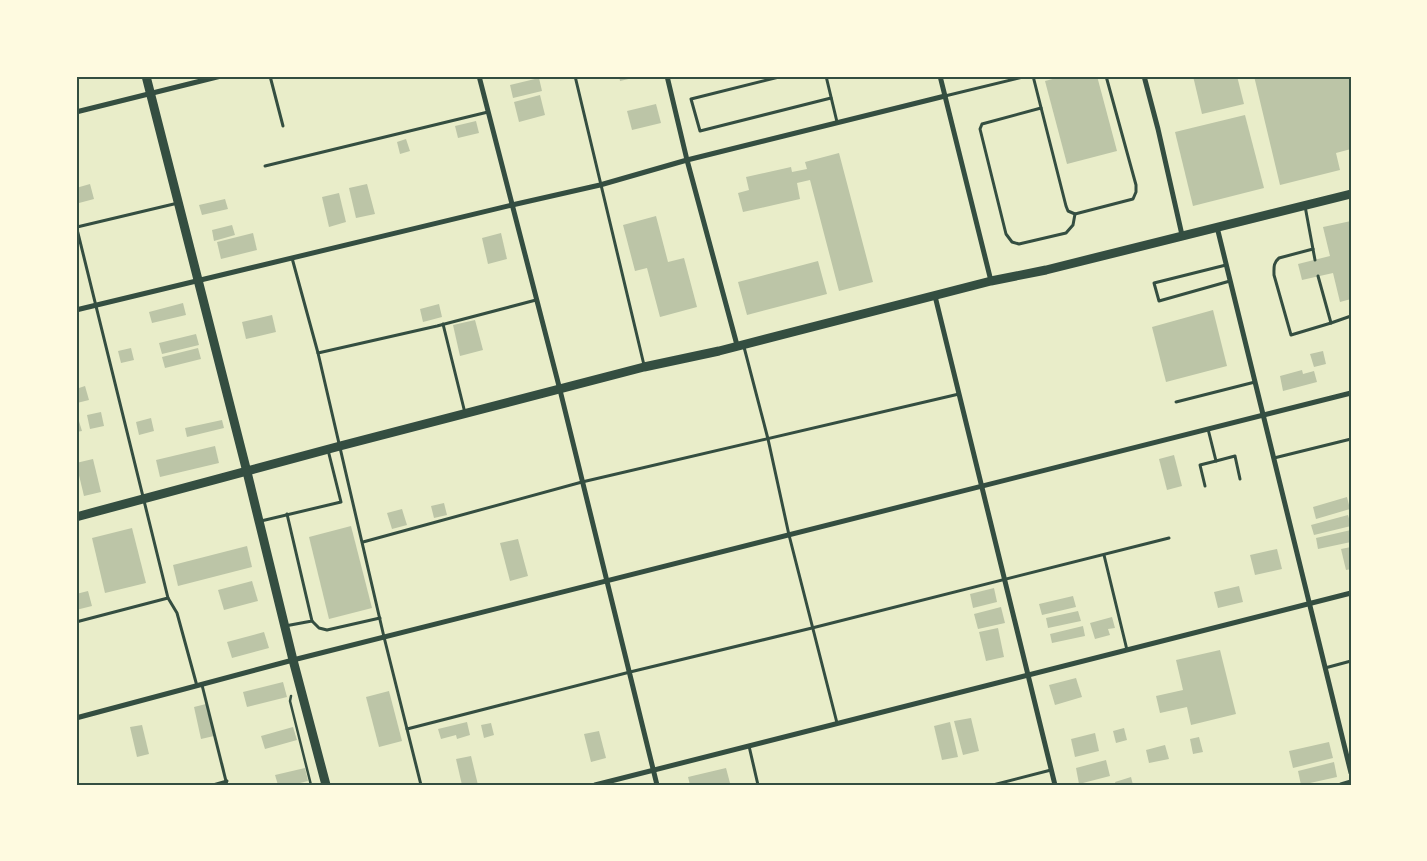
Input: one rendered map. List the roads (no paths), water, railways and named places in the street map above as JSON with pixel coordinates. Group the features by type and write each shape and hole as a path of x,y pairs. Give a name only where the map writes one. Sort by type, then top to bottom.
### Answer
{"main road":[{"path":"146,76 247,472 284,627 326,785"},
{"path":"76,518 340,446 644,368 991,281 1046,270 1351,194"}],"street":[{"path":"76,112 221,76"},
{"path":"479,76 608,581 657,785"},
{"path":"667,76 687,160 740,344"},
{"path":"940,76 991,281"},
{"path":"1144,76 1182,235"},
{"path":"76,310 600,185 687,160 945,96"},
{"path":"1217,226 1351,773"},
{"path":"935,296 1055,785"},
{"path":"76,718 293,660 1351,393"},
{"path":"594,785 1351,593"},
{"path":"1341,785 1351,782"}],"lane":[{"path":"270,76 283,126"},
{"path":"575,76 644,368"},
{"path":"783,76 691,99 700,130 831,98"},
{"path":"826,76 837,122"},
{"path":"945,96 1026,76"},
{"path":"1033,76 1066,206 1068,211 1075,214 1132,199 1136,192 1106,76"},
{"path":"1041,108 982,124 980,129 1006,234 1012,242 1019,244 1066,233 1073,225 1075,214"},
{"path":"265,166 488,112"},
{"path":"179,203 76,226 168,598 178,613 227,783 213,785"},
{"path":"1305,205 1315,260"},
{"path":"1313,249 1279,258 1275,261 1274,275 1291,335 1351,316"},
{"path":"292,258 318,353 384,637 421,785"},
{"path":"1226,265 1154,283 1159,301 1230,281"},
{"path":"1318,276 1331,323"},
{"path":"318,353 536,300"},
{"path":"442,324 465,414"},
{"path":"740,344 768,439 789,535 837,724"},
{"path":"1176,402 1255,382"},
{"path":"363,542 582,482 959,394"},
{"path":"1208,429 1216,461"},
{"path":"1274,458 1351,439"},
{"path":"259,522 342,502 328,450"},
{"path":"1206,486 1200,465 1234,456 1240,479"},
{"path":"287,514 312,621 320,628 327,630 380,618"},
{"path":"407,729 1169,538"},
{"path":"1104,555 1127,650"},
{"path":"76,622 168,598"},
{"path":"284,627 312,621"},
{"path":"1325,668 1351,661"},
{"path":"749,746 758,785"},
{"path":"993,785 1052,770"}]}
